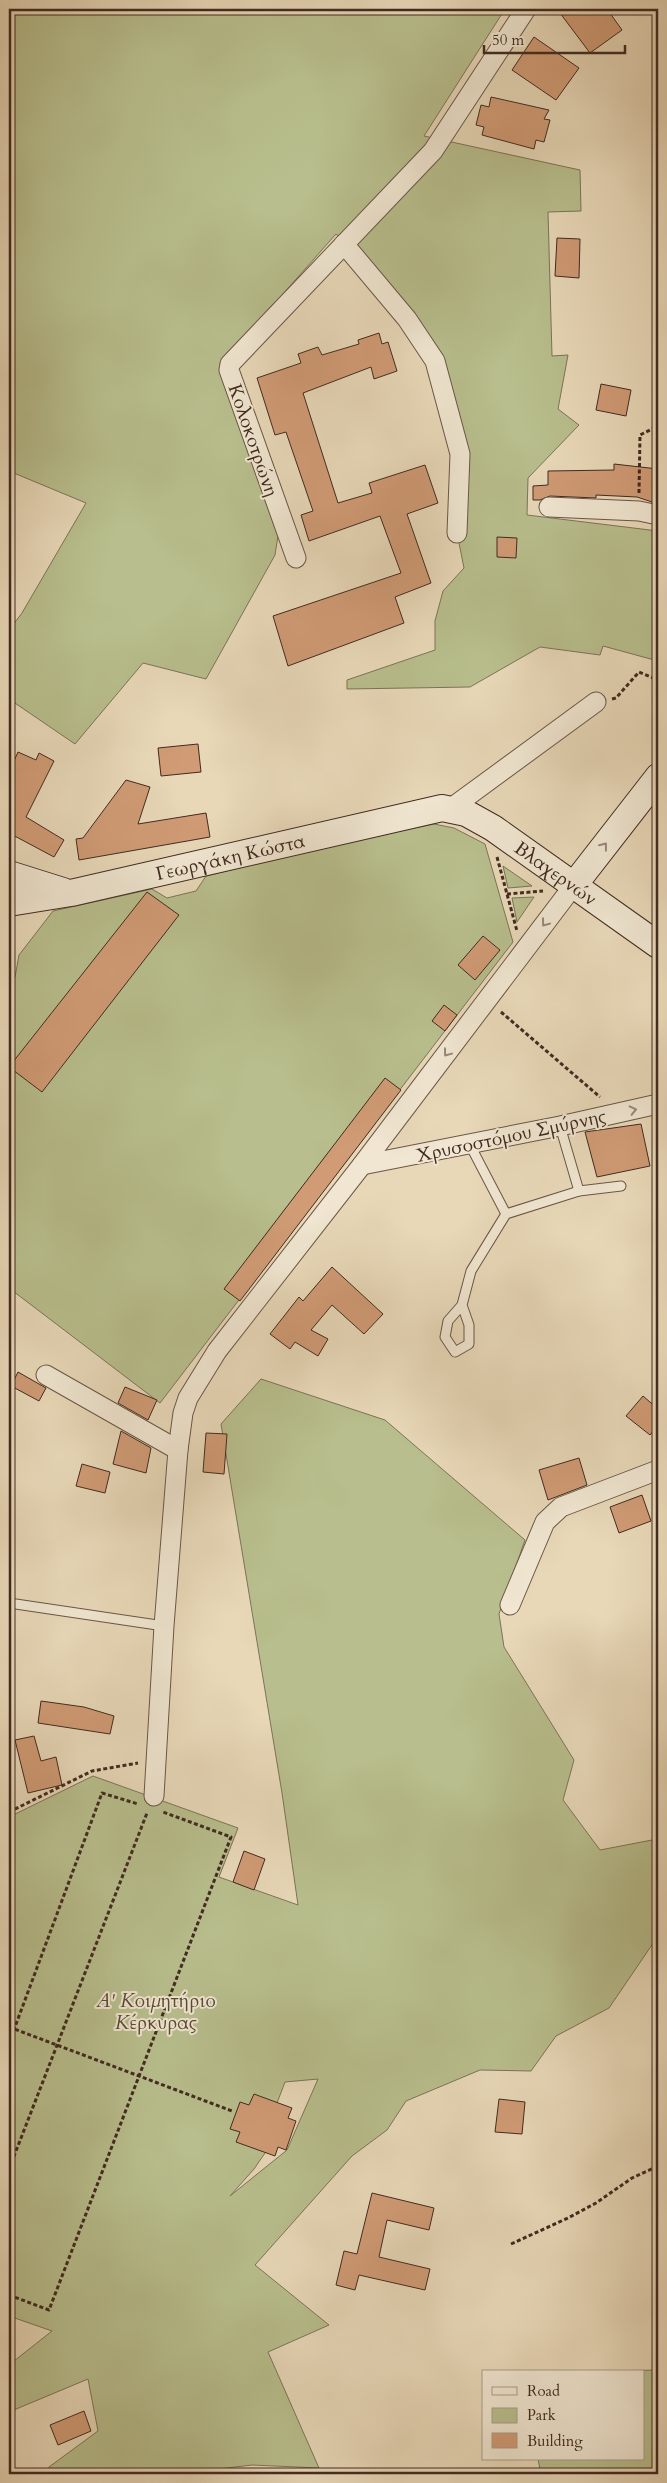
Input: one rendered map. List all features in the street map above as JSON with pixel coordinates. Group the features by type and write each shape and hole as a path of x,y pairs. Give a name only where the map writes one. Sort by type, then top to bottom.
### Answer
{"main road":[{"path":"574,885 658,777"},
{"name":"Γεωργάκη Κώστα","path":"9,903 71,893 432,809 450,809"},
{"name":"Βλαχερνών","path":"450,809 466,813 485,823 658,945"},
{"path":"9,874 47,888 71,893"}],"street":[{"name":"Κολοκοτρώνη","path":"296,558 229,370 230,364 433,151 526,9"},
{"path":"344,244 407,319 435,360 460,454 456,533"},
{"path":"549,507 639,511 658,515"},
{"path":"450,809 596,702"},
{"path":"152,1802 178,1450 183,1414 188,1398 205,1368 362,1165 574,885"},
{"name":"Χρυσοστόμου Σμύρνης","path":"362,1165 470,1145 658,1104"},
{"path":"46,1375 178,1450"},
{"path":"510,1605 545,1522 561,1507 658,1470"}],"lane":[{"path":"560,1126 579,1191"},
{"path":"470,1145 506,1214"},
{"path":"462,1305 469,1325 468,1344 455,1352 445,1337 448,1321 462,1305 471,1271 506,1214 579,1191 621,1186"},
{"path":"9,1604 164,1626"}],"path":[{"path":"639,511 640,435 658,426"},
{"path":"596,702 616,698 639,672 658,680"},
{"path":"504,861 496,856 517,932 523,924"},
{"path":"543,886 545,891"},
{"path":"507,894 545,891"},
{"path":"540,899 545,891"},
{"path":"487,1000 619,1113"},
{"path":"9,1812 92,1771 156,1760"},
{"path":"9,2043 102,1793 152,1802 231,1837 49,2310 9,2295"},
{"path":"9,2169 152,1802"},
{"path":"9,2027 232,2110"},
{"path":"511,2244 568,2218 596,2203 625,2182 658,2166"}],"green space":[{"path":"9,9 505,9 424,136 580,170 581,211 548,212 552,356 568,355 558,409 579,425 528,478 527,515 658,531 658,661 603,646 600,655 540,647 470,687 347,689 347,680 435,650 435,621 443,591 464,568 457,533 460,454 435,361 357,254 336,234 221,364 280,523 275,555 206,679 143,663 75,744 9,699 9,630 22,613 86,503 9,471"},
{"path":"434,824 454,828 485,844 513,942 160,1403 9,1288 9,976 15,977 19,955 53,911 152,889 167,898 196,891 206,876 359,839"},
{"path":"503,866 532,886 508,888"},
{"path":"534,897 517,922 512,898"},
{"name":"Α' Κοιμητήριο Κέρκυρας","path":"261,1379 385,1420 525,1540 499,1614 504,1647 574,1760 563,1800 600,1850 652,1840 658,1834 658,1936 609,2008 556,2036 531,2071 480,2070 406,2101 387,2130 352,2156 255,2265 329,2325 268,2352 319,2468 252,2465 177,2474 47,2474 49,2467 98,2431 88,2379 9,2412 9,2365 52,2331 9,2316 9,1817 93,1776 238,1828 219,1877 298,1905 282,1793 221,1424","holes":["318,2079 287,2150 230,2196 254,2169 265,2153 277,2103 285,2082"]},
{"path":"644,2370 658,2370 658,2474 541,2474 538,2460 644,2460"}],"building":[{"path":"557,9 607,9 622,30 590,53"},
{"path":"534,37 579,68 556,100 512,70"},
{"path":"491,97 549,110 544,119 550,120 544,142 536,140 534,149 482,135 484,127 476,125 481,105 489,107"},
{"path":"557,238 580,239 579,278 555,276"},
{"path":"379,333 382,344 388,342 397,371 374,379 371,367 303,393 338,503 372,493 369,483 425,465 438,503 407,514 431,583 395,597 404,623 288,666 273,616 401,573 380,516 309,541 301,515 313,511 286,432 275,435 257,378 301,363 298,354 318,347 322,355 359,344 358,340"},
{"path":"601,384 631,390 626,416 596,410"},
{"path":"614,464 658,469 658,504 637,497 596,495 596,498 550,496 540,500 533,500 533,486 548,485 548,471 614,470"},
{"path":"497,537 517,538 516,558 497,557"},
{"path":"198,744 201,772 161,776 158,748"},
{"path":"18,752 36,760 39,753 54,761 26,817 64,840 54,857 9,833 9,772"},
{"path":"126,780 150,787 138,824 206,813 210,837 79,860 76,839 83,838"},
{"path":"147,892 179,915 42,1092 9,1067"},
{"path":"483,936 500,950 475,980 458,965"},
{"path":"444,1005 457,1015 445,1031 432,1021"},
{"path":"385,1078 401,1090 240,1301 224,1289"},
{"path":"641,1124 650,1166 597,1177 585,1132"},
{"path":"332,1267 383,1314 364,1334 332,1305 311,1330 328,1339 318,1356 295,1342 290,1349 270,1334 299,1297 303,1301"},
{"path":"18,1372 46,1388 39,1401 11,1386"},
{"path":"125,1387 157,1400 148,1420 118,1403"},
{"path":"643,1396 658,1409 658,1425 650,1435 626,1416"},
{"path":"121,1431 151,1448 146,1473 113,1464"},
{"path":"206,1433 227,1434 224,1474 203,1472"},
{"path":"579,1458 587,1485 548,1500 539,1470"},
{"path":"82,1464 110,1472 105,1493 76,1486"},
{"path":"642,1495 651,1521 619,1533 610,1507"},
{"path":"41,1701 84,1707 114,1716 110,1734 38,1723"},
{"path":"34,1736 41,1761 56,1757 62,1785 28,1793 15,1740"},
{"path":"244,1851 265,1859 254,1890 233,1882"},
{"path":"254,2094 292,2108 288,2118 296,2121 286,2150 278,2147 275,2156 236,2142 240,2132 230,2129 240,2102 249,2105"},
{"path":"499,2099 525,2102 522,2134 495,2132"},
{"path":"372,2193 434,2208 429,2230 387,2220 379,2257 430,2269 425,2290 359,2275 355,2290 336,2285 344,2251 357,2254"},
{"path":"84,2411 91,2431 58,2445 50,2425"}]}
